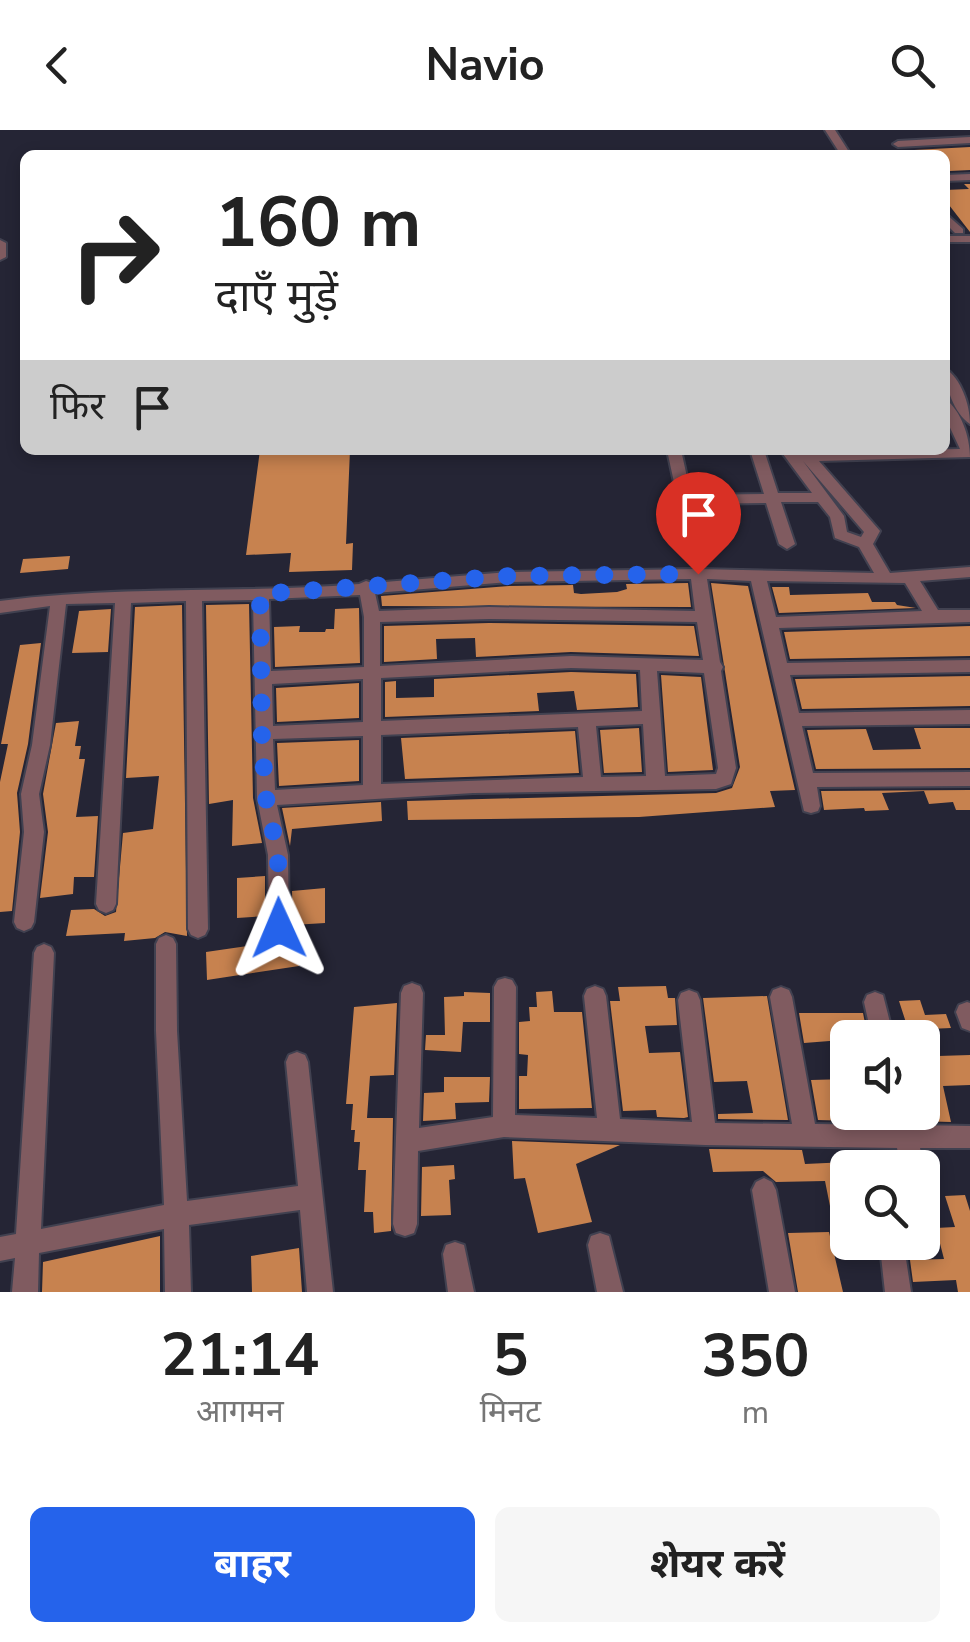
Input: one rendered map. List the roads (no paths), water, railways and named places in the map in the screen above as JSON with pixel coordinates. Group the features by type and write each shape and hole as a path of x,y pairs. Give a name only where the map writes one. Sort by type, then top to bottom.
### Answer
{"street":[{"path":"888,130 903,150"},
{"path":"898,144 970,140"},
{"path":"0,244 0,258"},
{"path":"950,382 970,420"},
{"path":"950,413 968,448"},
{"path":"675,455 694,543"},
{"path":"759,455 787,544"},
{"path":"798,455 837,516 840,534 864,544 885,578"},
{"path":"799,455 872,531 864,544"},
{"path":"685,500 822,497"},
{"path":"0,604 123,596 260,594 509,576 910,578 970,572"},
{"path":"266,798 716,782 727,774 715,668 698,574"},
{"path":"758,576 772,622 811,806"},
{"path":"910,578 933,616"},
{"path":"366,586 372,617 372,792"},
{"path":"260,594 266,798 278,855 279,928"},
{"path":"194,595 198,929"},
{"path":"106,904 123,596"},
{"path":"24,922 34,832 30,794 41,745 60,599"},
{"path":"372,617 706,616"},
{"path":"772,622 970,616"},
{"path":"262,678 572,662 715,668"},
{"path":"648,664 656,784"},
{"path":"782,669 970,666"},
{"path":"793,720 970,717"},
{"path":"586,718 593,784"},
{"path":"263,733 652,718"},
{"path":"806,780 970,779"},
{"path":"166,944 178,1292"},
{"path":"24,1292 44,953"},
{"path":"504,1126 505,987"},
{"path":"406,1224 412,993"},
{"path":"595,996 610,1128"},
{"path":"781,997 806,1135"},
{"path":"688,1000 705,1134"},
{"path":"875,1002 880,1020"},
{"path":"297,1062 320,1292"},
{"path":"406,1141 504,1126 705,1134 806,1135 851,1130"},
{"path":"934,1130 970,1137"},
{"path":"764,1190 782,1292"},
{"path":"0,1249 178,1214 312,1196"},
{"path":"600,1245 610,1292"},
{"path":"455,1254 461,1292"},
{"path":"894,1260 898,1292"}]}
